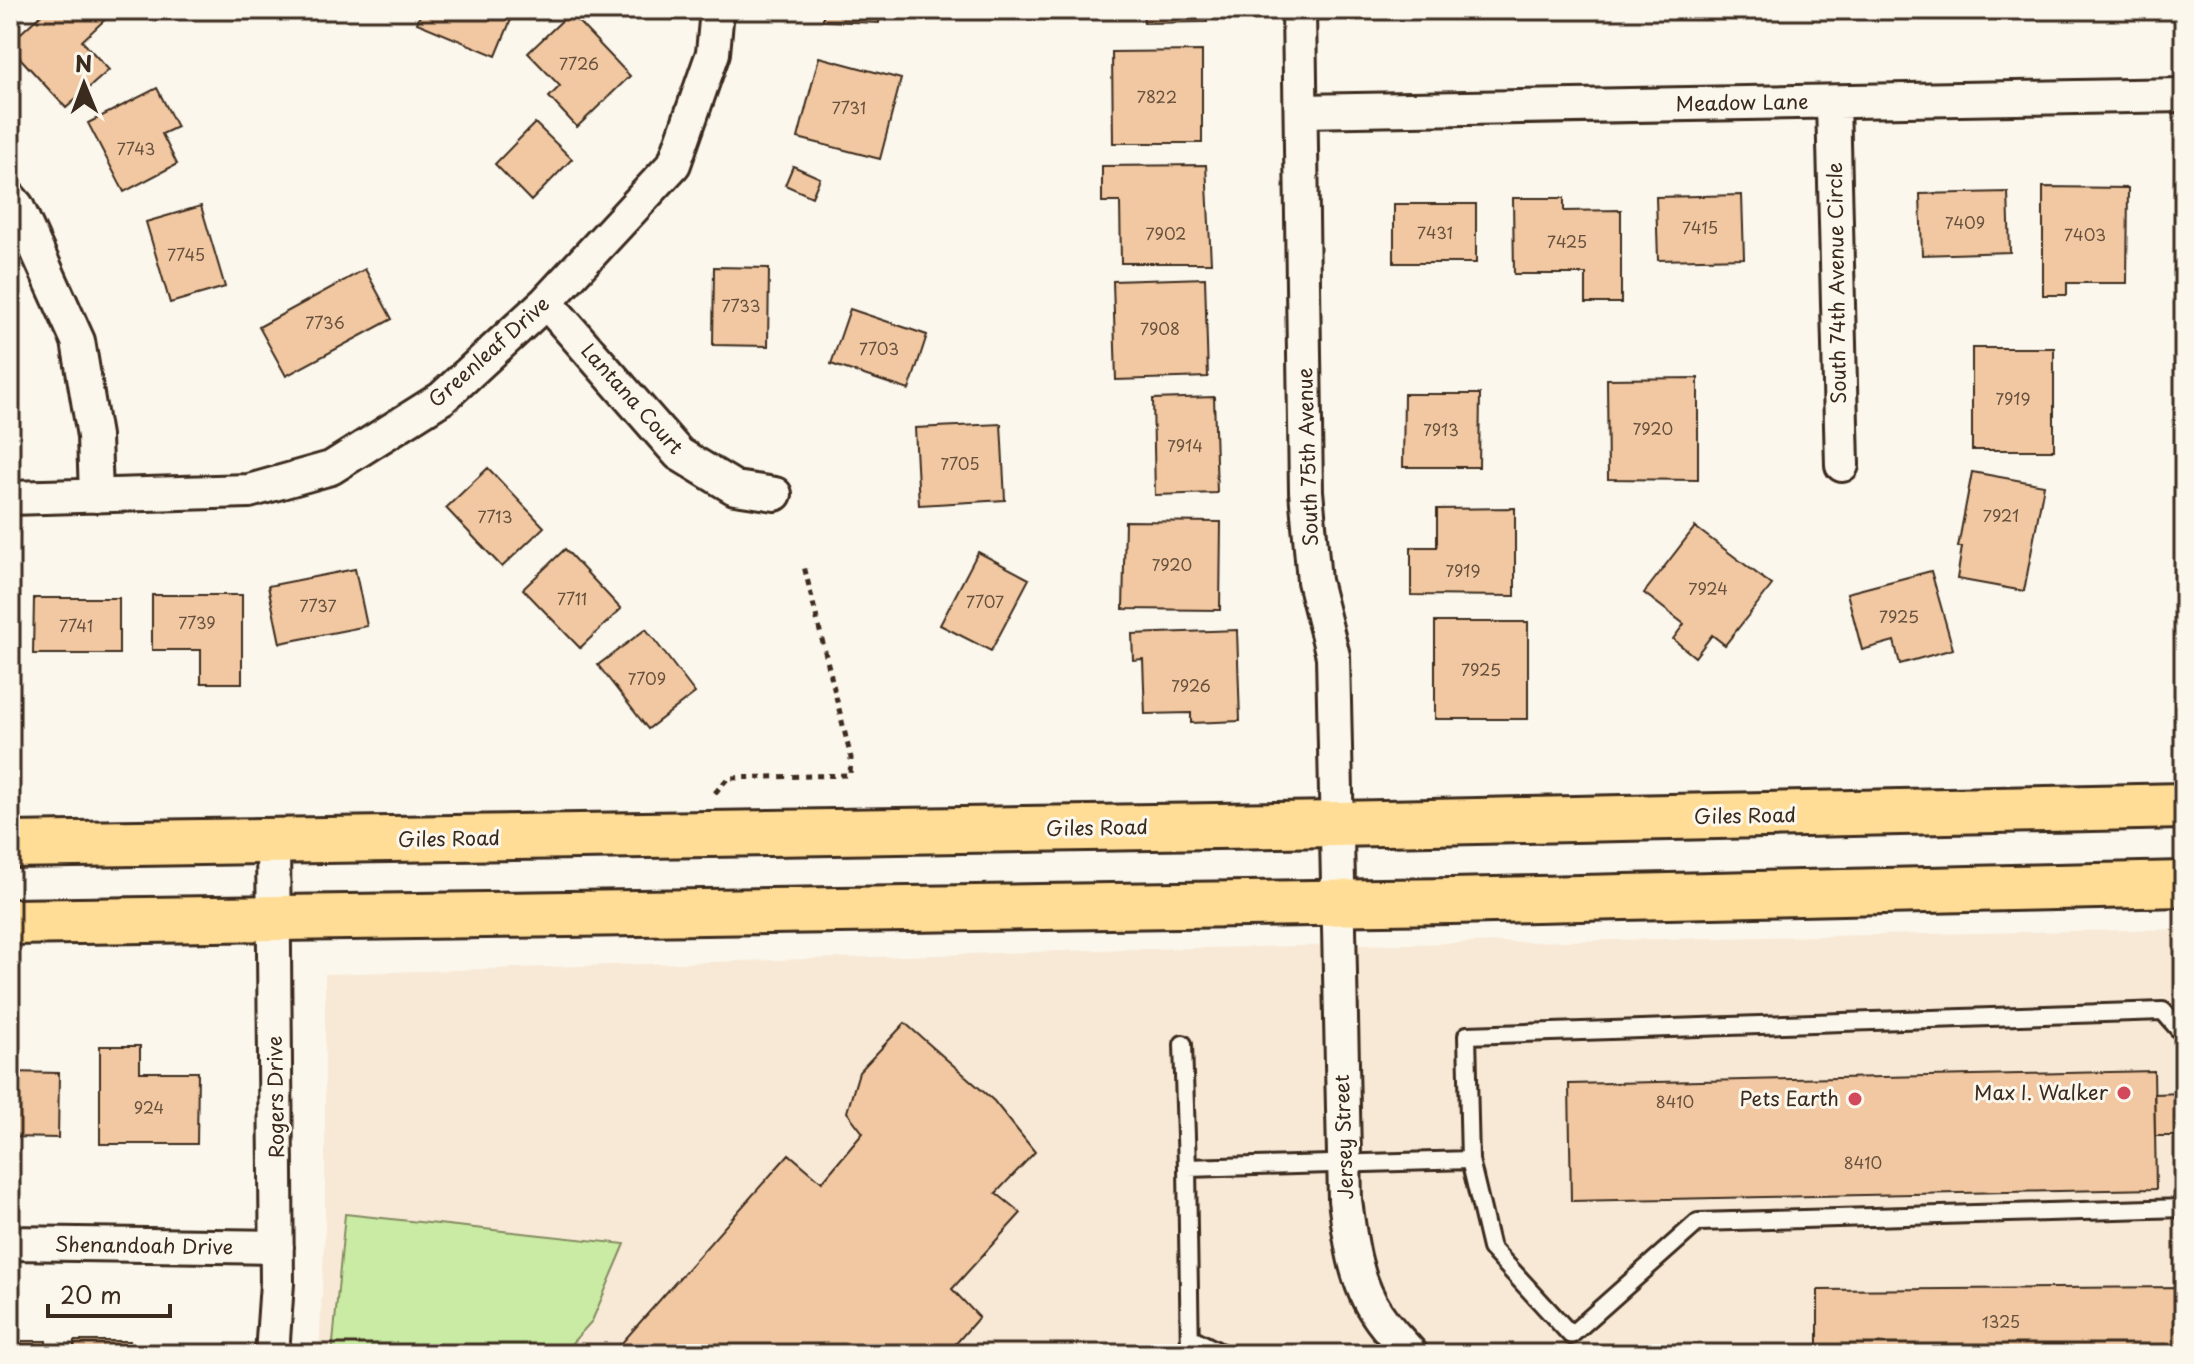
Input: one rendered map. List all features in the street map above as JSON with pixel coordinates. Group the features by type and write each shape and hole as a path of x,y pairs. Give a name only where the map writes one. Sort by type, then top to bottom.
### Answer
{"main road":[{"name":"Giles Road","path":"10,845 1337,824 2184,806"},
{"path":"10,922 1339,902 2184,884"}],"street":[{"name":"Greenleaf Drive","path":"10,498 249,491 331,468 442,398 546,302 674,164 713,53 717,10"},
{"name":"South 75th Avenue","path":"1299,10 1306,491 1314,581 1333,656 1339,902"},
{"name":"Meadow Lane","path":"1301,111 2184,95"},
{"name":"South 74th Avenue Circle","path":"1833,102 1842,465"},
{"path":"10,198 17,206 78,341 94,436 96,496"},
{"name":"Lantana Court","path":"546,302 679,454 735,488 775,494"},
{"name":"Rogers Drive","path":"272,1354 277,1247 273,841"},
{"name":"Jersey Street","path":"1339,902 1344,1161 1350,1240 1360,1278 1377,1314 1411,1354"},
{"name":"Shenandoah Drive","path":"10,1243 277,1247"}],"lane":[{"path":"2184,1035 2163,1011 1467,1035 1470,1160 1491,1248 1571,1335 1698,1222 2184,1208"},
{"path":"1183,1044 1190,1346 1223,1354"},
{"path":"1187,1168 1344,1161 1470,1160"}],"path":[{"path":"713,795 728,778 850,775 851,758 804,566"}],"shaded area":[{"path":"2184,929 2184,1354 319,1354 325,1226 325,974 1093,950"}],"green space":[{"path":"345,1214 625,1244 592,1321 562,1354 332,1354"}],"building":[{"path":"46,10 113,12 82,41 109,70 66,108 10,47 10,43"},
{"path":"422,10 515,10 496,56 417,23"},
{"path":"823,10 880,10 879,23 823,21"},
{"path":"1143,10 1207,10 1207,22 1144,23"},
{"path":"1424,10 1473,10 1474,16 1425,18"},
{"path":"1499,10 1613,10 1613,13"},
{"path":"1637,10 1747,10 1747,12"},
{"path":"570,13 630,76 577,127 549,97 560,86 528,53"},
{"path":"1202,51 1202,143 1113,143 1112,52"},
{"path":"819,57 901,79 880,159 798,138"},
{"path":"157,88 177,127 162,134 177,164 124,192 88,123"},
{"path":"535,123 572,159 531,201 495,164"},
{"path":"1206,165 1211,263 1121,263 1120,202 1102,202 1102,166"},
{"path":"793,166 820,178 812,197 785,185"},
{"path":"2043,187 2128,188 2127,283 2067,283 2067,295 2043,295"},
{"path":"2008,192 2010,252 1922,255 1920,194"},
{"path":"1742,195 1744,258 1658,260 1656,197"},
{"path":"1513,198 1564,198 1564,211 1621,210 1621,303 1586,303 1586,274 1514,274"},
{"path":"1394,204 1476,204 1476,263 1394,263"},
{"path":"201,206 225,287 170,303 146,222"},
{"path":"714,267 769,268 768,346 713,345"},
{"path":"365,269 392,319 286,376 259,327"},
{"path":"1205,278 1208,377 1116,380 1113,281"},
{"path":"850,309 927,335 909,390 831,364"},
{"path":"1972,348 2054,348 2054,450 1972,450"},
{"path":"1698,378 1698,480 1608,479 1607,379"},
{"path":"1404,394 1480,394 1479,467 1403,467"},
{"path":"1214,397 1217,493 1155,495 1153,399"},
{"path":"1001,424 1005,500 919,505 915,428"},
{"path":"488,468 544,527 502,567 446,508"},
{"path":"1972,472 2044,485 2024,591 1957,579 1962,547 1958,547"},
{"path":"1515,508 1515,596 1411,595 1411,547 1437,547 1437,509"},
{"path":"1125,521 1221,522 1220,610 1123,609"},
{"path":"1695,527 1772,585 1725,645 1712,635 1695,657 1673,639 1684,624 1644,593"},
{"path":"565,549 621,609 580,648 523,589"},
{"path":"978,552 1029,579 991,651 940,625"},
{"path":"355,569 367,626 280,643 268,586"},
{"path":"1931,571 1953,649 1900,664 1894,641 1862,650 1847,593"},
{"path":"152,595 242,595 242,683 201,683 201,650 152,650"},
{"path":"34,598 119,598 119,654 33,654"},
{"path":"1435,622 1528,622 1528,719 1435,719"},
{"path":"646,629 695,693 648,729 598,665"},
{"path":"1237,630 1240,721 1191,723 1191,713 1145,714 1143,659 1133,660 1132,634"},
{"path":"905,1023 994,1101 1035,1152 996,1193 1021,1213 952,1289 979,1317 947,1354 612,1354 789,1154 822,1182 863,1133 847,1112 859,1072"},
{"path":"100,1046 140,1046 140,1072 198,1072 197,1144 100,1144"},
{"path":"2154,1071 2156,1189 1571,1201 1569,1084"},
{"path":"10,1072 59,1073 58,1138 10,1137"},
{"path":"2184,1093 2184,1136 2155,1136 2154,1094"},
{"path":"2184,1287 2184,1354 1818,1354 1818,1290"},
{"path":"10,1341 46,1341 46,1354 10,1354"},
{"path":"74,1341 130,1341 130,1354 74,1354"}],"place":[{"name":"Max I. Walker","path":"2124,1093"},
{"name":"Pets Earth","path":"1855,1099"}]}
